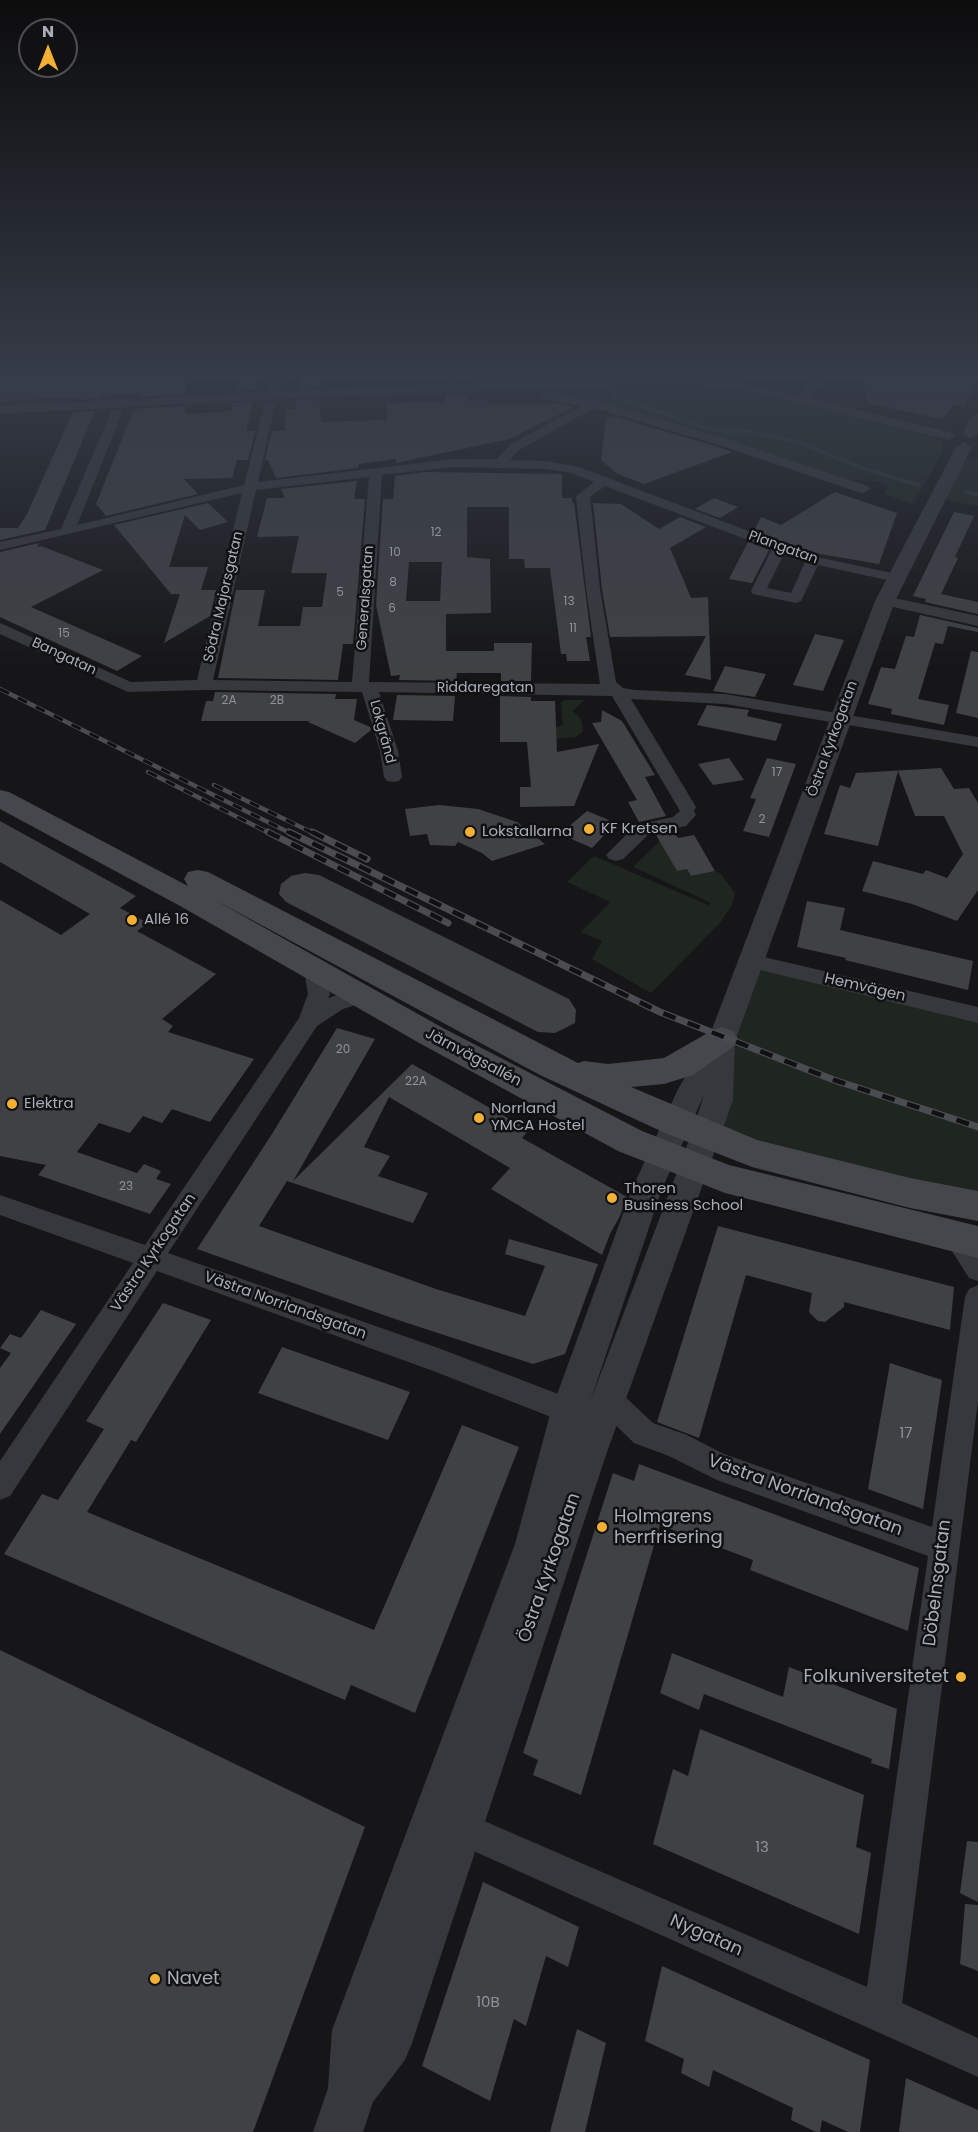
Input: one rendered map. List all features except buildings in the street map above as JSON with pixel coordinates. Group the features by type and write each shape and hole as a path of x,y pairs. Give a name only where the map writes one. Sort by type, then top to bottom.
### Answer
{"main road":[{"name":"Järnvägsallén","path":"0,778 219,890 552,1066 685,1145 768,1190 967,1240"},
{"name":"Järnvägsallén","path":"0,798 192,900 360,996 620,1136 752,1153 910,1193 978,1206"},
{"path":"552,1066 608,1077 647,1074 681,1066 722,1039"}],"street":[{"path":"67,532 92,472"},
{"name":"Södra Majorsgatan","path":"204,685 254,472"},
{"name":"Plangatan","path":"0,546 250,487 372,472"},
{"name":"Generalsgatan","path":"364,687 376,472"},
{"name":"Plangatan","path":"581,472 813,560 896,578"},
{"path":"814,472 863,489"},
{"name":"Östra Kyrkogatan","path":"447,1822 534,1544 562,1443 568,1411 647,1189 685,1145 718,1100 722,1039 840,718 885,601 951,472"},
{"path":"604,481 583,496 584,521 608,684 618,693 687,811 679,822 643,829 616,855"},
{"path":"780,547 758,591 796,598 813,560"},
{"path":"885,601 978,621"},
{"name":"Bangatan","path":"0,628 128,687"},
{"name":"Riddaregatan","path":"128,687 204,685 602,689 618,693 725,699 978,742"},
{"name":"Lokgränd","path":"364,687 389,752 393,777"},
{"name":"Hemvägen","path":"751,961 978,1015"},
{"name":"Västra Kyrkogatan","path":"0,1486 309,1020 319,994 314,970"},
{"name":"Västra Kyrkogatan","path":"309,1020 335,1004 360,996"},
{"name":"Östra Kyrkogatan","path":"338,2132 353,2088 356,2030 447,1822 549,1576 590,1452 610,1401 685,1145"},
{"name":"Västra Norrlandsgatan","path":"0,1205 441,1361 568,1411"},
{"path":"967,1240 978,1270"},
{"name":"Döbelnsgatan","path":"882,2013 978,1297"},
{"name":"Västra Norrlandsgatan","path":"610,1401 644,1433 677,1445 717,1466 943,1546"},
{"name":"Nygatan","path":"447,1822 882,2013 978,2058"}],"shaded area":[{"path":"823,472 931,472 913,504 884,494 888,488 878,481 849,480"},
{"path":"957,472 978,472 978,506 945,500"},
{"path":"585,700 573,711 581,719 583,731 576,737 552,739 522,726 558,727 563,725 561,702"},
{"path":"660,841 677,871 687,869 691,876 715,871 721,874 735,893 732,905 720,923 651,993 592,959 602,941 581,932 610,902 567,882 594,856 708,905 711,903 633,867"},
{"path":"751,961 978,1016 978,1206 706,1135"}],"waterway":[{"path":"876,472 918,485"},
{"path":"965,492 978,494"}],"railway":[{"path":"0,689 292,834"},
{"path":"148,772 271,834"},
{"path":"214,785 315,834"},
{"path":"268,832 448,923"},
{"path":"289,832 660,1012 834,1080 978,1127"},
{"path":"312,832 367,859"}],"place":[{"name":"KF Kretsen","path":"589,829"},
{"name":"Lokstallarna","path":"470,832"},
{"name":"Allé 16","path":"132,920"},
{"name":"Elektra","path":"12,1104"},
{"name":"Norrland YMCA Hostel","path":"479,1118"},
{"name":"Thoren Business School","path":"612,1198"},
{"name":"Holmgrens herrfrisering","path":"602,1527"},
{"name":"Folkuniversitetet","path":"961,1677"},
{"name":"Navet","path":"155,1979"}]}
